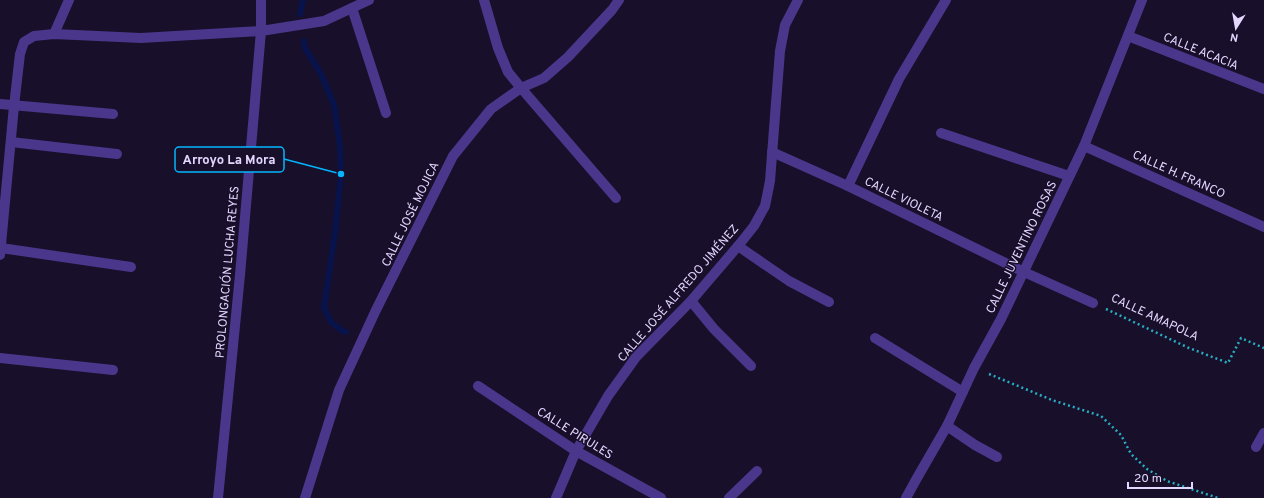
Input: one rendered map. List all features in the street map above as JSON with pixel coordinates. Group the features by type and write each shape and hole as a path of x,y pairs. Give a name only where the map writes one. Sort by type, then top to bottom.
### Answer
{"street":[{"path":"54,34 68,0"},
{"name":"PROLONGACIÓN LUCHA REYES","path":"220,495 261,31 261,0"},
{"path":"131,267 0,252 14,106 20,54 24,42 34,36 54,34 141,38 261,31 324,20 370,0"},
{"path":"484,0 500,54 508,72 520,88 616,198"},
{"name":"CALLE JOSÉ MOJICA","path":"305,498 339,390 376,310 453,156 491,109 520,88 544,78 568,57 612,10 619,0"},
{"name":"CALLE JOSÉ ALFREDO JIMÉNEZ","path":"556,498 576,451 608,396 636,357 691,301 738,246 754,226 765,206 770,181 780,51 785,25 798,0"},
{"path":"848,186 898,79 946,0"},
{"name":"CALLE JUVENTINO ROSAS","path":"906,498 916,478 947,426 974,368 1024,272 1084,146 1142,0"},
{"path":"352,8 386,113"},
{"name":"CALLE ACACIA","path":"1128,36 1264,90"},
{"path":"0,104 113,114"},
{"path":"941,133 1069,176"},
{"path":"11,142 117,154"},
{"name":"CALLE H. FRANCO","path":"1084,146 1264,227"},
{"name":"CALLE VIOLETA","path":"772,152 848,186 1024,272"},
{"path":"738,246 789,281 829,302"},
{"name":"CALLE AMAPOLA","path":"1024,272 1093,303"},
{"path":"691,301 714,329 751,366"},
{"path":"876,338 962,392"},
{"path":"0,358 113,370"},
{"name":"CALLE PIRULES","path":"478,386 576,451 661,498"},
{"path":"947,426 997,458"},
{"path":"1256,447 1264,433"},
{"path":"729,498 757,471"}],"path":[{"name":"CALLE AMAPOLA","path":"1093,303 1189,348 1228,363 1241,338 1264,348"},
{"path":"974,368 1052,400 1101,416 1120,435 1131,454 1147,469 1167,481 1218,498"}],"waterway":[{"path":"300,14 303,0"},
{"path":"304,41 305,48 321,74 334,105 340,146 341,174 335,232 324,308 331,322 346,332"}],"place":[{"name":"Arroyo La Mora","path":"341,174"}]}
